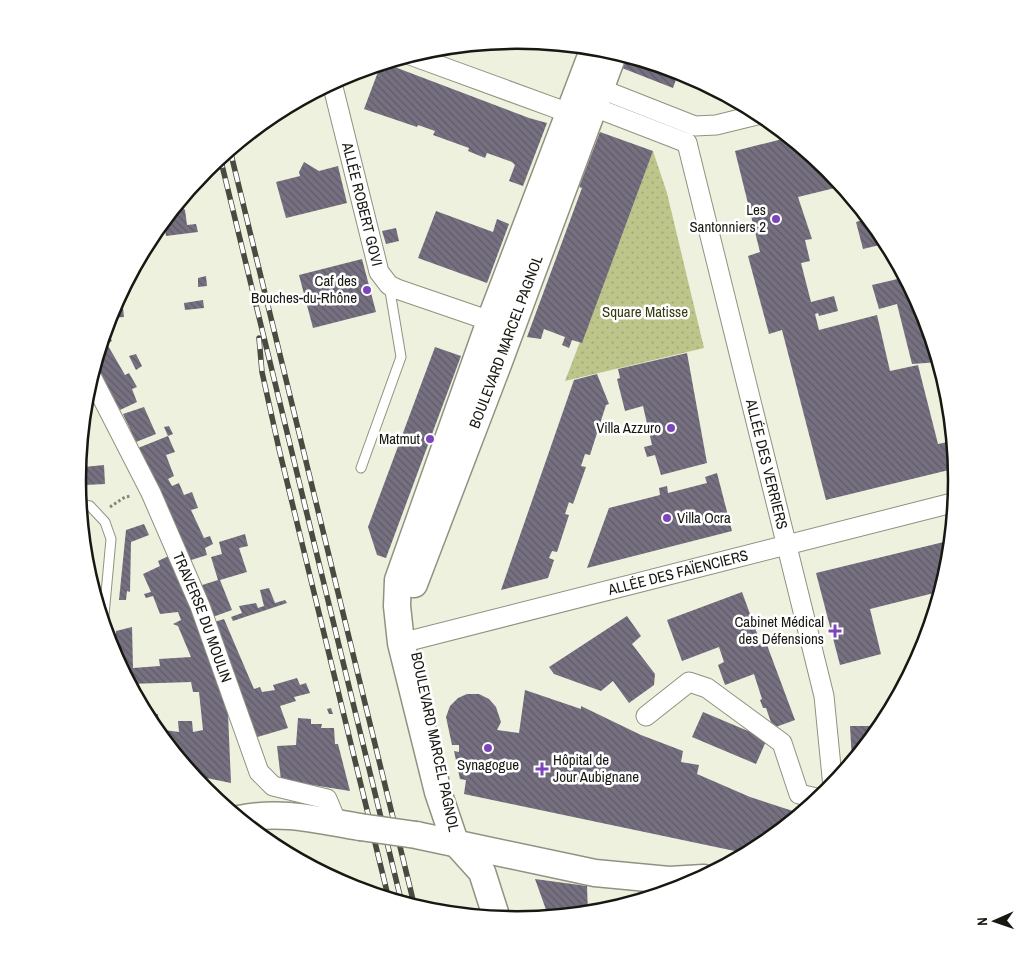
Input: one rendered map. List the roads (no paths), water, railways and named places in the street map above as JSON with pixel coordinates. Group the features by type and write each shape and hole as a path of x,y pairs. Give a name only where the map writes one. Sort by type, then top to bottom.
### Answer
{"main road":[{"name":"BOULEVARD MARCEL PAGNOL","path":"585,101 593,55"},
{"name":"BOULEVARD MARCEL PAGNOL","path":"455,842 448,792 407,641 414,582 501,325 585,101 610,59"},
{"path":"248,817 292,814 455,842 595,873 674,882"},
{"path":"455,842 482,872 495,911"}],"street":[{"path":"425,59 585,101 695,126 716,125 749,117"},
{"name":"ALLÉE ROBERT GOVI","path":"334,90 379,272 389,285 501,325"},
{"path":"585,101 687,143 695,126"},
{"name":"ALLÉE DES VERRIERS","path":"687,143 824,696 832,776"},
{"name":"TRAVERSE DU MOULIN","path":"96,386 152,493 200,606 259,772 273,786 327,799 348,825"},
{"name":"ALLÉE DES FAÏENCIERS","path":"407,641 948,504"},
{"path":"646,716 689,682 707,688 782,743 799,794 811,797"}],"lane":[{"path":"361,468 401,357 389,285"},
{"path":"87,505 90,506 105,522 111,539 105,606"}],"railway":[{"path":"232,157 413,900"},
{"path":"222,166 400,896"},
{"path":"259,338 262,372 279,449 387,892"}],"place":[{"name":"Les Santonniers 2","path":"776,219"},
{"name":"Caf des Bouches-du-Rhône","path":"367,290"},
{"name":"Villa Azzuro","path":"671,428"},
{"name":"Matmut","path":"430,439"},
{"name":"Villa Ocra","path":"667,518"},
{"name":"Cabinet Médical des Défensions","path":"835,631"},
{"name":"Synagogue","path":"488,748"},
{"name":"Hôpital de Jour Aubignane","path":"542,769"}],"park label":[{"name":"Square Matisse","path":"645,312"}]}
